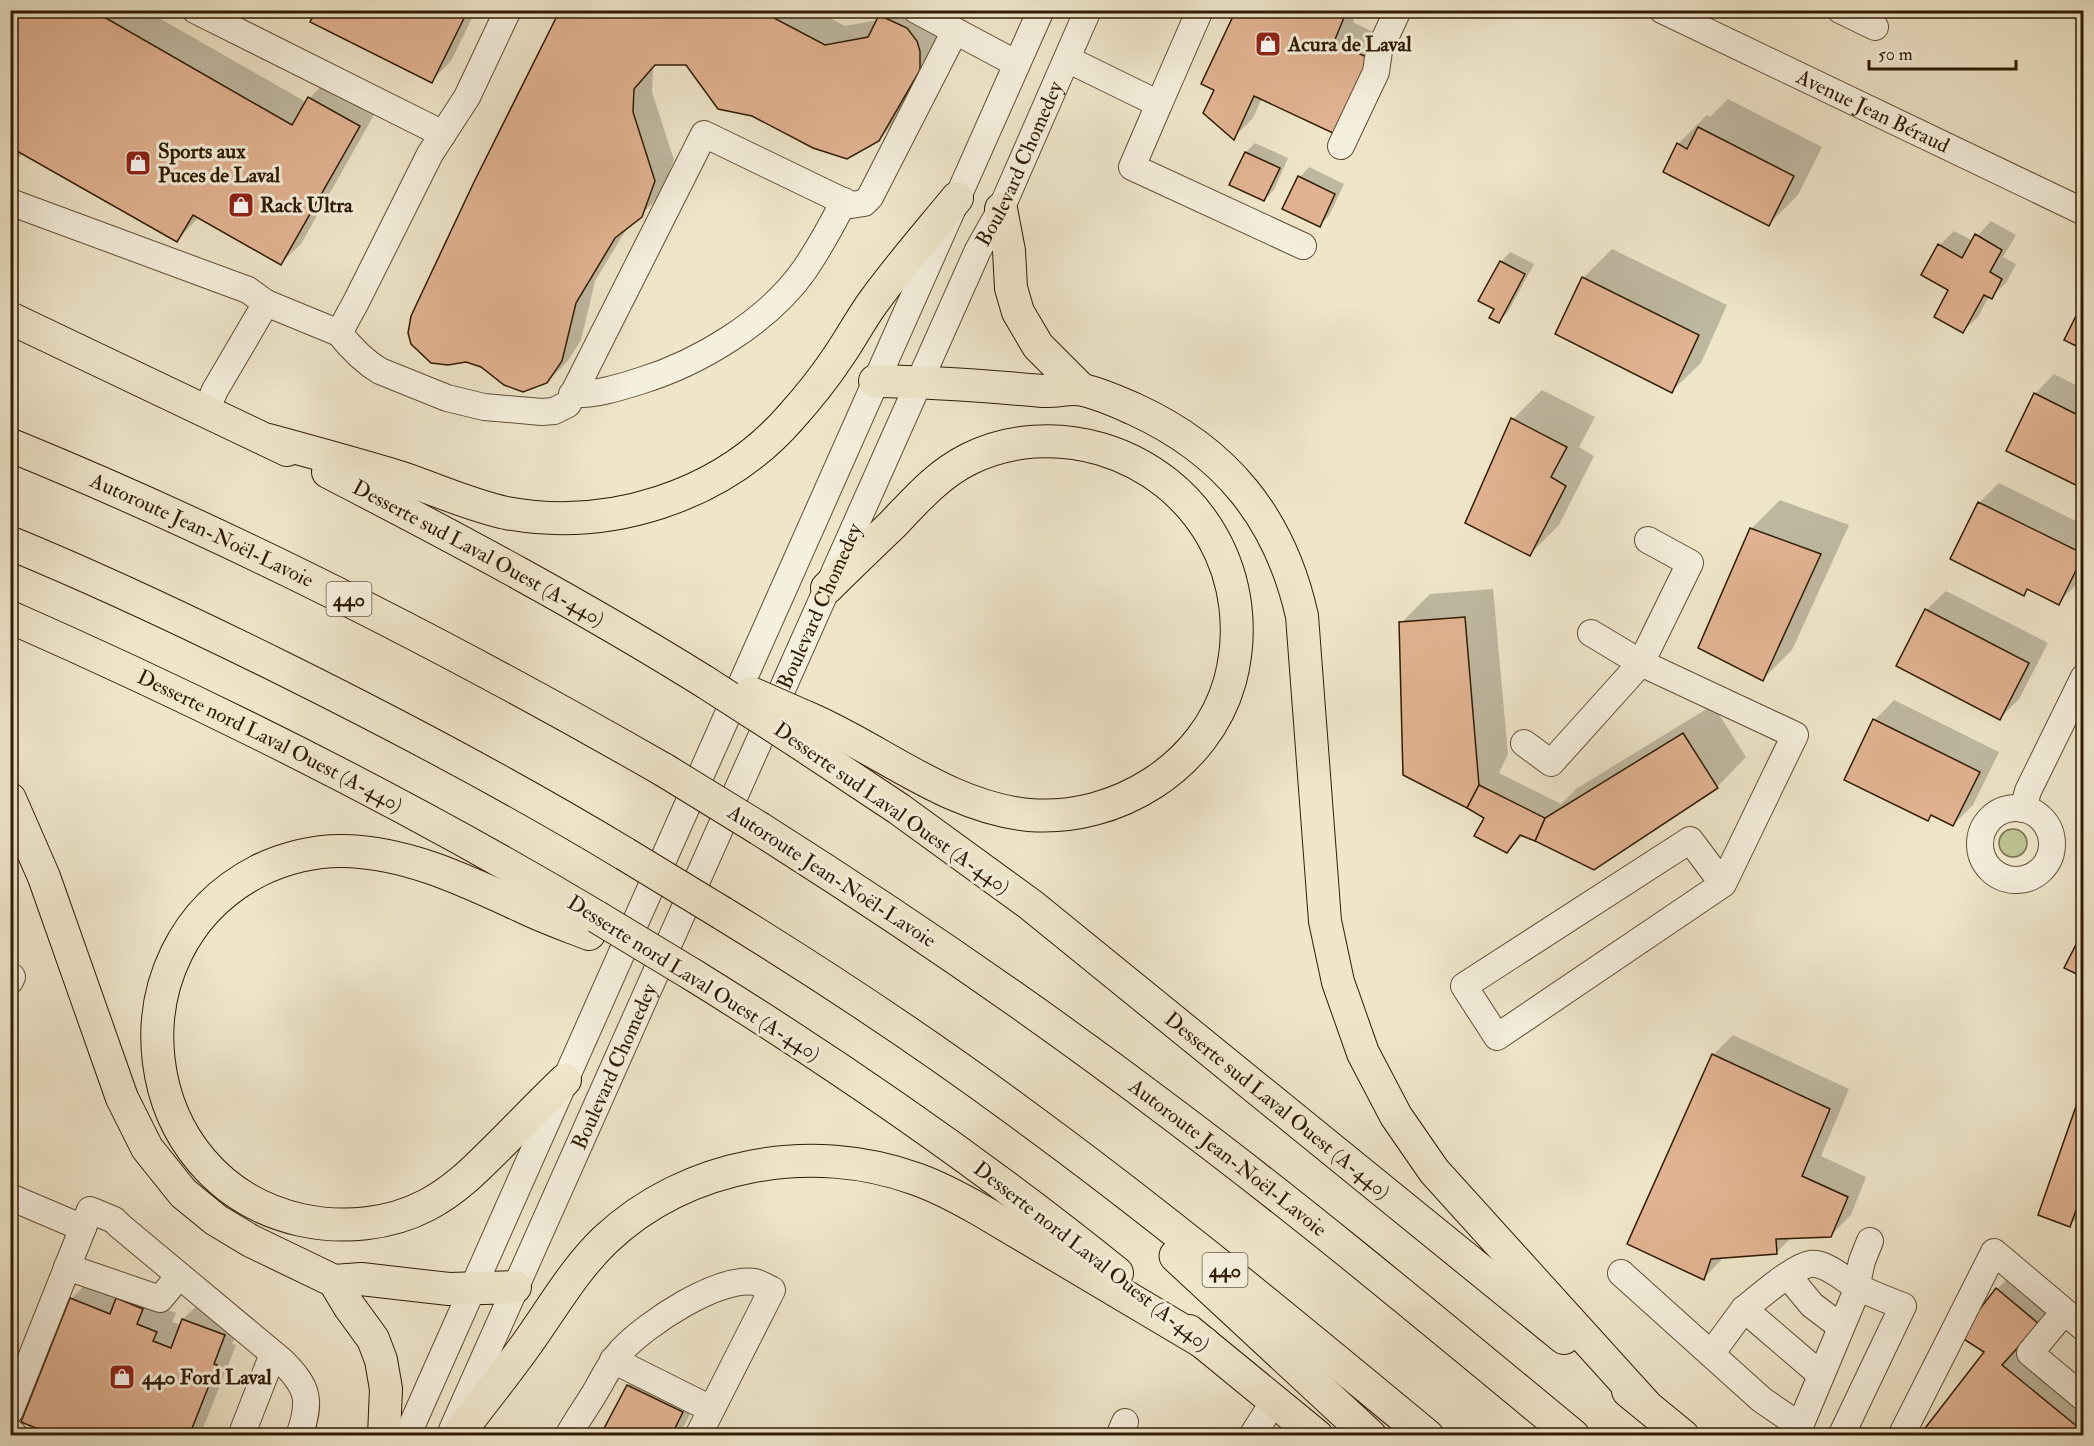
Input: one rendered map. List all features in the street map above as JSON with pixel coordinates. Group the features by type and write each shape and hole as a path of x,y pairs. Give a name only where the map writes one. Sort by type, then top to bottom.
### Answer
{"highway":[{"name":"Autoroute Jean-Noël-Lavoie","path":"10,445 162,510 352,600 509,682 664,770 760,829 971,967 1149,1096 1232,1159 1573,1436"},
{"name":"440","path":"10,543 177,616 349,702 483,772 722,912 846,991 1018,1110 1208,1256 1427,1436"},
{"path":"1018,1110 1370,1436"},
{"path":"1547,1414 1578,1436"}],"main road":[{"path":"268,440 400,478 472,504 525,516 564,518 601,516 670,500 732,468 784,425 828,371 876,298 957,198"},
{"path":"1001,209 1009,251 1011,288 1018,312 1038,346 1081,389"},
{"name":"Desserte sud Laval Ouest (A-440)","path":"10,318 268,440 447,534 803,730 899,809 1031,905 1683,1436"},
{"path":"875,381 1056,392 1081,389 1155,419 1200,448 1241,486 1272,531 1290,571 1302,616 1320,872 1328,941 1344,999 1363,1053 1396,1116 1438,1177 1645,1404"},
{"path":"803,730 826,726 926,781 973,802 1014,813 1032,815 1082,812 1132,796 1160,779 1186,756 1207,728 1223,698 1229,682 1236,646 1236,611 1230,577 1217,544 1196,512 1183,497 1154,473 1123,457 1074,443 1037,441 1011,445 986,452 955,467 922,492 827,588"},
{"name":"Desserte nord Laval Ouest (A-440)","path":"10,617 189,698 448,830 593,925 693,975 804,1046 938,1138 1059,1228 1317,1436"},
{"path":"10,799 44,878 122,1098 147,1148 183,1193 216,1220 271,1252 334,1281 361,1279 440,1289 515,1287"},
{"path":"564,1080 483,1162 455,1187 426,1205 399,1216 371,1223 340,1224 309,1221 274,1212 245,1198 218,1177 193,1150 173,1117 162,1083 157,1048 158,1010 172,962 187,935 209,906 236,884 263,868 314,853 344,851 379,854 432,867 593,925"},
{"path":"457,1436 527,1344 553,1302 578,1269 620,1227 654,1203 691,1185 730,1171 775,1162 832,1161 875,1167 916,1179 982,1211 1204,1343"},
{"path":"334,1281 373,1339 381,1360 386,1389 384,1436"}],"street":[{"path":"195,10 443,134"},
{"path":"339,333 362,292 430,154 467,97 508,10"},
{"path":"916,10 1017,63"},
{"name":"Boulevard Chomedey","path":"407,1436 1041,10"},
{"name":"Boulevard Chomedey","path":"450,1436 978,250 1001,209 1088,10"},
{"path":"1200,10 1131,167 1303,246"},
{"path":"1341,146 1376,72 1378,51 1398,10"},
{"name":"Avenue Jean Béraud","path":"1662,10 2084,212"},
{"path":"1840,10 1875,27"},
{"path":"10,202 248,290 266,303 339,333 356,354 380,371 447,398 484,407 542,412 562,408 568,404 704,134 843,201 857,205 864,203 870,197 956,31"},
{"path":"1066,59 1159,104"},
{"path":"572,394 598,392 655,376 720,345 750,324 772,305 803,271 843,201"},
{"path":"206,411 215,390 266,303"},
{"path":"1524,743 1551,763 1641,663 1690,563 1648,540"},
{"path":"1591,633 1641,663 1795,735 1723,884 1497,1037 1464,986 1690,840 1723,884"},
{"path":"2023,809 2028,791 2084,677"},
{"path":"10,1197 83,1228"},
{"path":"10,1411 90,1210 114,1220 294,1372 306,1395 307,1411 299,1436"},
{"path":"1621,1273 1798,1431 1841,1327 1870,1241"},
{"path":"1901,1436 1994,1252 2084,1328"},
{"path":"1711,1354 1744,1309 1788,1276 1809,1264 1817,1265 1856,1286 1903,1306 1841,1436"},
{"path":"67,1267 159,1299 179,1276"},
{"path":"1788,1276 1812,1305 1841,1327"},
{"path":"568,1436 614,1360 643,1331 673,1310 732,1285 749,1282 764,1285 772,1290 698,1436"},
{"path":"1744,1309 1821,1375"},
{"path":"2064,1312 2030,1353 2084,1398"},
{"path":"241,1436 273,1354"},
{"path":"614,1360 711,1409"},
{"path":"1252,1436 1274,1401"},
{"path":"10,1431 15,1436"}],"green space":[{"path":"2013,829 2023,833 2027,843 2023,853 2013,857 2003,853 1999,843 2003,833"}],"building":[{"path":"10,10 92,10 292,125 308,97 360,126 281,265 193,215 177,242 17,151 10,162"},
{"path":"316,10 468,10 432,83 310,22"},
{"path":"560,10 759,10 825,45 868,37 879,15 907,28 917,41 920,51 920,70 879,141 847,159 813,148 752,116 718,109 686,65 655,65 634,89 633,112 655,181 642,217 615,238 576,303 562,361 547,383 523,392 504,385 481,367 466,362 448,365 431,363 411,344 408,333 411,316 474,182"},
{"path":"1236,10 1347,10 1334,42 1371,59 1335,134 1254,96 1234,140 1203,113 1214,90 1201,84"},
{"path":"1698,127 1794,176 1769,226 1663,172 1677,143 1687,149"},
{"path":"1245,152 1280,168 1264,201 1229,185"},
{"path":"1298,176 1335,194 1320,227 1282,209"},
{"path":"1975,234 2002,250 1990,272 2002,279 1992,299 1984,295 1963,333 1934,317 1948,290 1921,275 1938,244 1962,258"},
{"path":"1500,261 1525,274 1499,323 1489,318 1494,309 1478,301"},
{"path":"1582,277 1699,335 1672,393 1555,334"},
{"path":"2084,300 2084,350 2064,340"},
{"path":"2034,393 2084,418 2084,489 2006,451"},
{"path":"1511,418 1567,447 1551,477 1566,486 1530,556 1465,523"},
{"path":"1978,502 2084,554 2059,605 2027,589 2024,596 1950,559"},
{"path":"1750,528 1821,554 1763,681 1698,648"},
{"path":"1925,609 2029,663 2000,720 1896,666"},
{"path":"1465,617 1479,785 1467,808 1403,775 1399,622"},
{"path":"1873,719 1980,772 1953,826 1931,815 1928,821 1844,780"},
{"path":"1683,733 1718,788 1594,870 1535,841 1545,818"},
{"path":"1479,785 1545,818 1535,841 1520,835 1507,853 1474,836 1484,818 1467,808"},
{"path":"2084,929 2084,976 2083,977 2064,968"},
{"path":"1712,1054 1830,1109 1802,1176 1848,1197 1831,1237 1776,1239 1777,1254 1711,1259 1704,1280 1627,1244"},
{"path":"2080,1095 2084,1096 2084,1188 2070,1227 2038,1215"},
{"path":"1996,1288 2039,1324 2002,1365 2084,1432 2084,1436 1919,1436 1984,1352 1959,1336"},
{"path":"70,1298 110,1314 116,1298 143,1309 137,1324 157,1332 153,1341 171,1348 182,1319 225,1335 214,1364 217,1365 189,1436 56,1436 21,1422"},
{"path":"627,1385 683,1412 671,1436 600,1436"}],"place":[{"name":"Acura de Laval","path":"1268,44"},
{"name":"Sports aux Puces de Laval","path":"138,163"},
{"name":"Rack Ultra","path":"241,205"},
{"name":"440 Ford Laval","path":"122,1377"}]}
